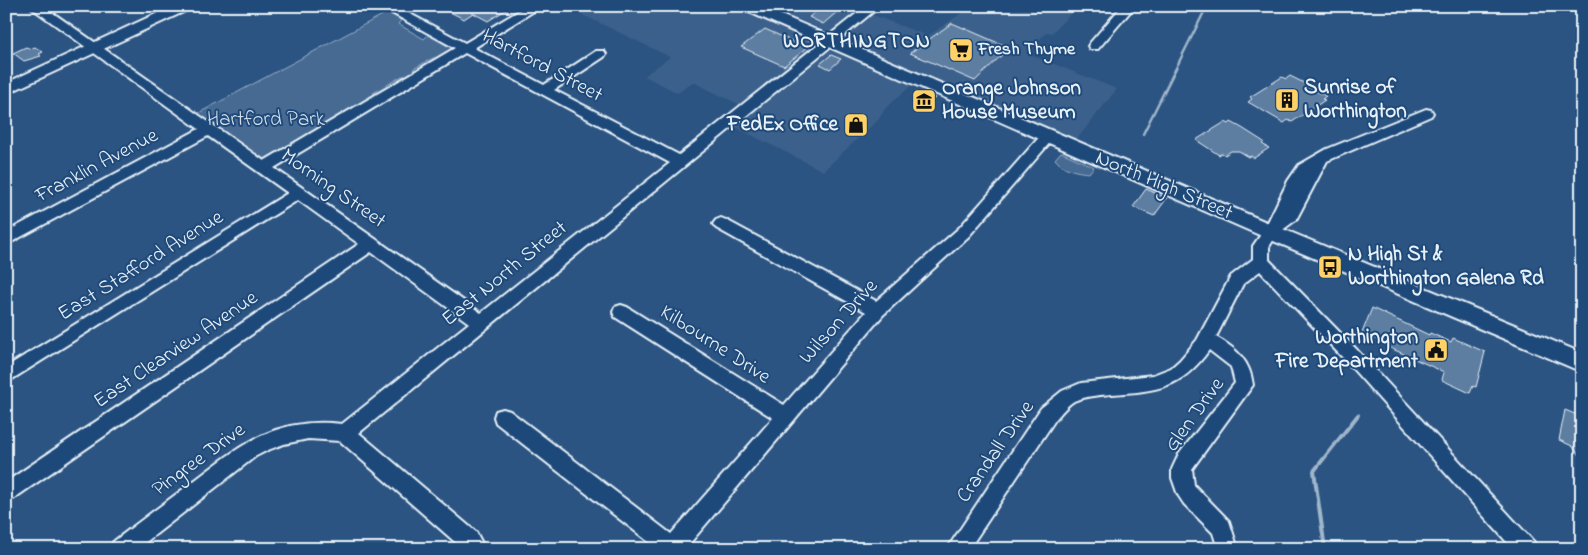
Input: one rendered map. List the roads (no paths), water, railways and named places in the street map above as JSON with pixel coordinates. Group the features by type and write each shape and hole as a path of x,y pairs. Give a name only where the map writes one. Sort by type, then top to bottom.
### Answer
{"main road":[{"path":"6,89 185,6"},
{"name":"North High Street","path":"747,6 1271,232 1582,363"}],"street":[{"name":"Morning Street","path":"35,6 482,323"},
{"name":"Hartford Street","path":"385,6 680,162"},
{"path":"263,168 536,6"},
{"name":"East North Street","path":"345,433 874,6"},
{"path":"1094,46 1129,6"},
{"path":"544,91 600,54"},
{"path":"1426,113 1332,152 1321,159 1315,174 1306,186 1291,216 1271,232 1261,246 1261,262 1351,355 1527,549"},
{"name":"Franklin Avenue","path":"6,239 208,130"},
{"name":"Wilson Drive","path":"674,548 877,310 964,232 1048,136"},
{"name":"East Stafford Avenue","path":"6,376 299,193"},
{"path":"720,224 877,310"},
{"name":"East Clearview Avenue","path":"6,493 370,244"},
{"name":"Crandall Drive","path":"957,549 1048,414 1068,397 1093,388 1158,382 1169,378 1186,365 1205,339 1237,280 1261,262"},
{"name":"Kilbourne Drive","path":"621,312 785,416"},
{"name":"Glen Drive","path":"1205,339 1222,349 1236,361 1241,368 1244,385 1186,460 1182,478 1191,498 1222,528 1228,549"},
{"path":"502,417 674,548"},
{"name":"Pingree Drive","path":"120,549 249,450 269,439 307,430 345,433"},
{"path":"345,433 470,539 475,549"}],"waterway":[{"path":"1143,134 1207,6"},
{"path":"1325,549 1314,471 1358,415"}],"place":[{"name":"Fresh Thyme","path":"961,50"},
{"name":"Sunrise of Worthington","path":"1287,100"},
{"name":"Orange Johnson House Museum","path":"924,101"},
{"name":"FedEx Office","path":"856,125"},
{"name":"N High St & Worthington Galena Rd","path":"1330,267"},
{"name":"Worthington Fire Department","path":"1436,350"}],"district":[{"name":"WORTHINGTON","path":"857,42"}],"park label":[{"name":"Hartford Park","path":"266,120"}]}
